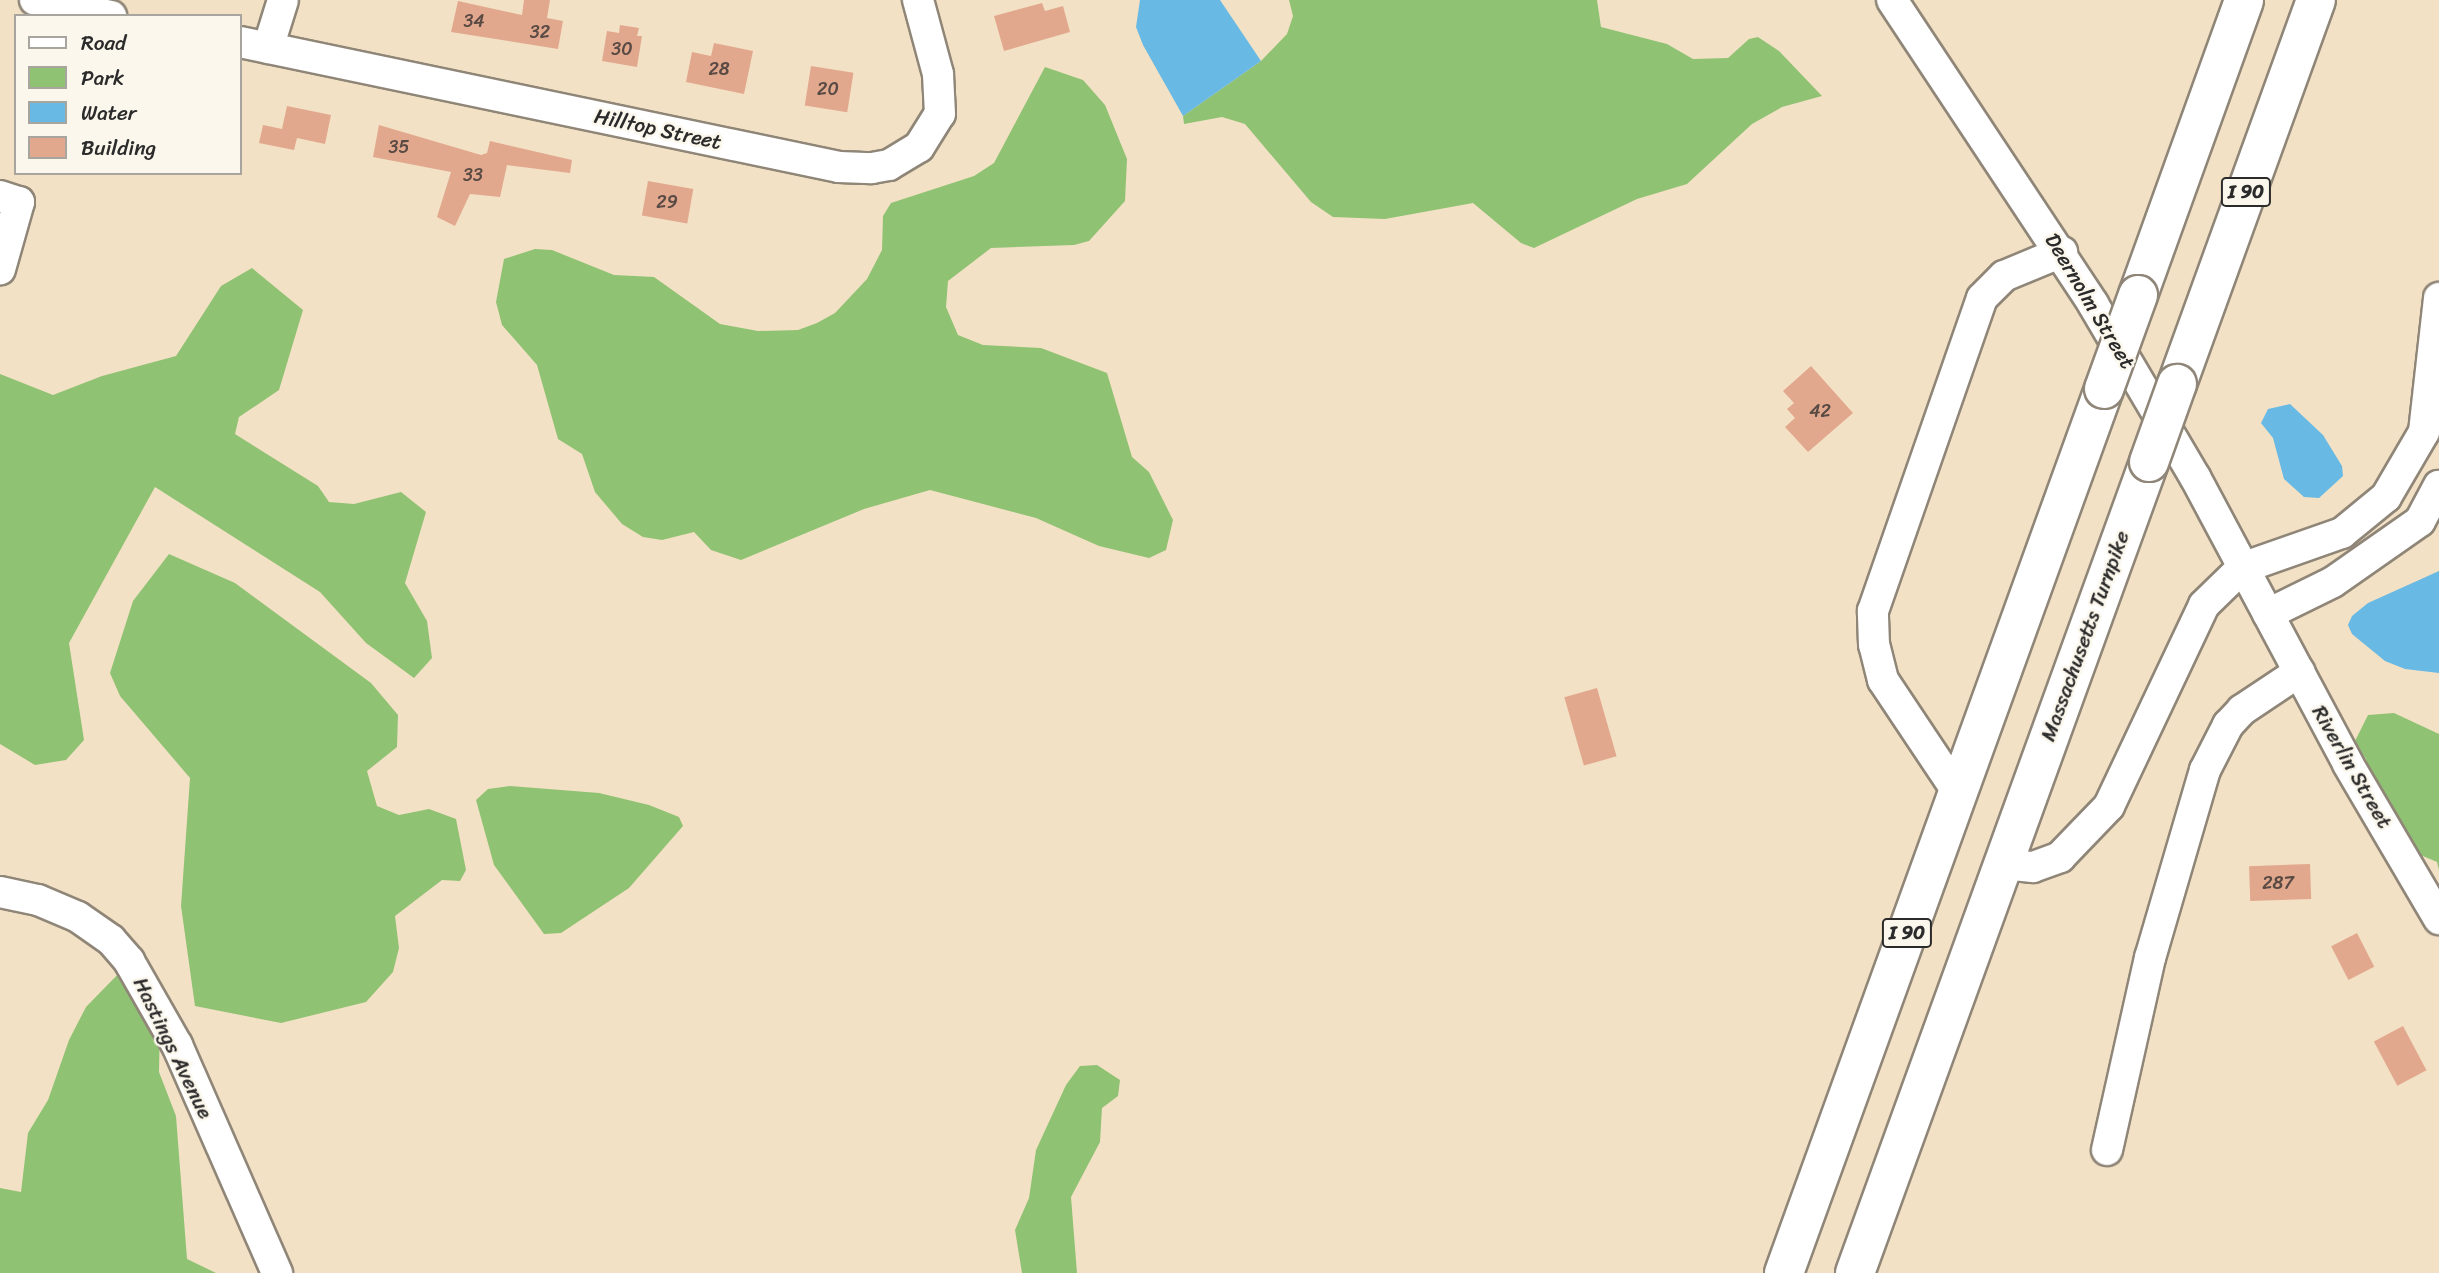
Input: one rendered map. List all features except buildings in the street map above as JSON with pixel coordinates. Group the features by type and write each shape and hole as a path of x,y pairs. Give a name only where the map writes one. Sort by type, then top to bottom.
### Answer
{"highway":[{"name":"I 90","path":"1784,1273 2244,0"},
{"name":"Massachusetts Turnpike","path":"1855,1273 2316,0"}],"street":[{"path":"35,0 102,14"},
{"path":"254,45 283,0"},
{"name":"Hilltop Street","path":"254,45 839,167 872,168 889,165 919,147 940,114 938,74 918,0"},
{"name":"Deernolm Street","path":"1892,0 2062,252 2195,477 2268,614"},
{"path":"0,196 19,202 0,269"},
{"path":"1957,791 1883,680 1874,645 1873,611 1982,298 2004,276 2062,252"},
{"path":"2003,864 2033,867 2060,857 2109,806 2204,605 2242,568 2342,533 2386,497 2424,432 2439,298"},
{"path":"2268,614 2333,582 2420,521 2439,486"},
{"name":"Riverlin Street","path":"2268,614 2439,919"},
{"path":"2108,1150 2150,958 2205,770 2228,725 2242,710 2299,672"},
{"name":"Hastings Avenue","path":"0,892 38,900 78,917 111,940 129,961 177,1045 277,1273"}],"green space":[{"path":"1289,0 1597,0 1601,27 1667,44 1693,59 1728,58 1749,39 1758,37 1779,51 1822,96 1782,107 1752,124 1687,184 1637,199 1534,248 1521,243 1473,203 1385,219 1333,217 1311,202 1245,124 1222,117 1184,124 1183,116 1261,61 1287,34 1293,16"},
{"path":"1045,67 1083,80 1105,105 1127,159 1125,201 1089,241 1074,245 991,248 948,281 946,307 958,335 983,345 1041,348 1107,373 1132,457 1149,472 1173,520 1166,550 1149,558 1099,546 1036,518 930,490 864,509 741,560 711,550 694,532 662,540 643,537 622,524 595,492 582,454 558,439 537,365 502,325 496,302 504,259 535,249 552,250 614,275 654,277 720,324 758,331 798,330 835,313 867,279 882,250 883,216 891,203 974,176 994,163"},
{"path":"252,268 303,310 279,390 239,417 235,434 318,486 329,502 354,504 401,492 426,512 405,583 427,621 432,658 414,678 366,643 320,592 155,487 69,643 84,740 66,760 35,765 0,744 0,374 53,395 102,376 176,356 221,286"},
{"path":"169,554 235,583 371,683 398,715 397,747 367,771 377,806 399,815 429,809 456,819 466,870 460,881 442,880 395,916 399,948 393,972 366,1002 281,1023 195,1006 181,906 190,778 120,696 110,673 133,601"},
{"path":"2394,713 2439,734 2439,870 2437,862 2411,851 2375,800 2366,759 2355,741 2368,715"},
{"path":"510,786 599,793 649,805 679,817 683,826 629,888 561,933 544,934 494,865 476,800 488,789"},
{"path":"126,966 160,1021 159,1072 176,1116 187,1259 216,1273 0,1273 0,1188 21,1192 28,1133 48,1100 69,1040 86,1007"},
{"path":"1097,1065 1120,1080 1118,1096 1102,1108 1100,1142 1071,1197 1077,1273 1022,1273 1015,1230 1029,1198 1036,1150 1066,1085 1080,1066"}],"water":[{"path":"1140,0 1220,0 1261,61 1183,116 1143,45 1136,27"},
{"path":"2290,404 2323,435 2342,466 2343,476 2319,498 2304,497 2284,479 2273,438 2261,423 2268,409"},
{"path":"2439,571 2439,673 2405,669 2385,661 2352,634 2348,625 2352,616 2368,603"}]}
